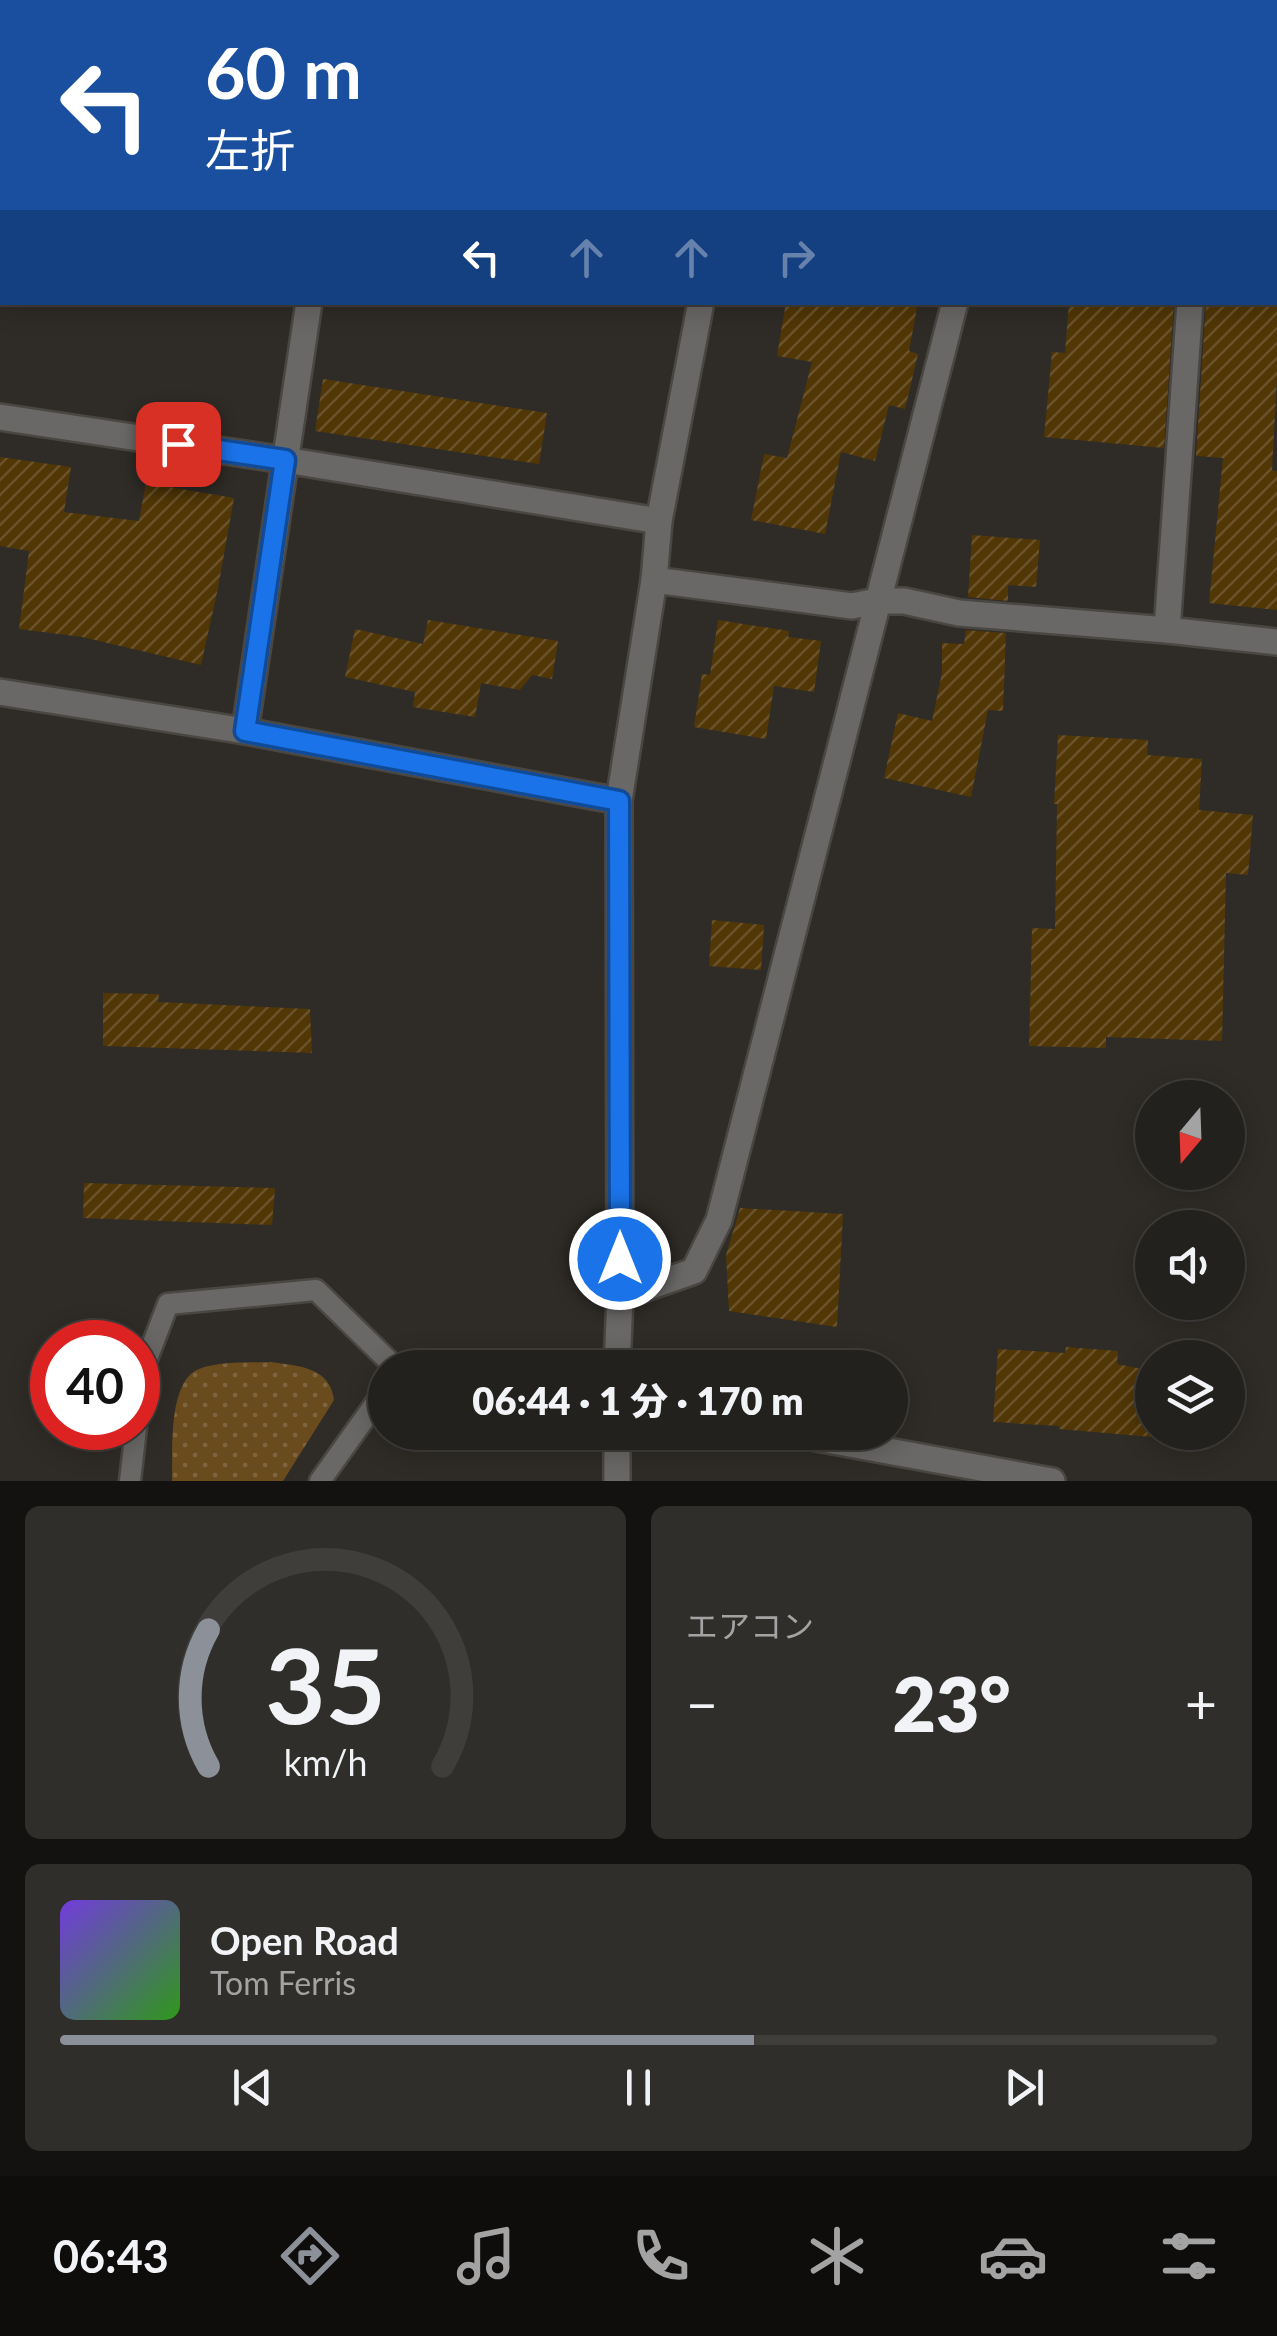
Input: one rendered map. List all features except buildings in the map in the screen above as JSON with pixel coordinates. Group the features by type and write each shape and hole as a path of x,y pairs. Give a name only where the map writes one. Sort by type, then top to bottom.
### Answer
{"street":[{"path":"245,731 309,305"},
{"path":"619,1350 619,801 654,580 659,521 701,305"},
{"path":"620,1297 694,1271 718,1220 955,305"},
{"path":"1167,630 1190,305"},
{"path":"0,417 659,521"},
{"path":"654,580 852,606 904,600 959,614 1277,642"},
{"path":"0,692 245,731 619,801"},
{"path":"616,1450 617,1481"},
{"path":"882,1450 1052,1481"}],"lane":[{"path":"160,1325 168,1304 316,1290 378,1350"},
{"path":"320,1481 368,1414"},
{"path":"130,1481 134,1450"}],"shaded area":[{"path":"271,1362 312,1370 326,1381 334,1400 283,1481 172,1481 174,1419 181,1388 189,1376 216,1365"}],"route":[{"path":"178,444 285,460 245,731 619,801 620,1259"}]}
